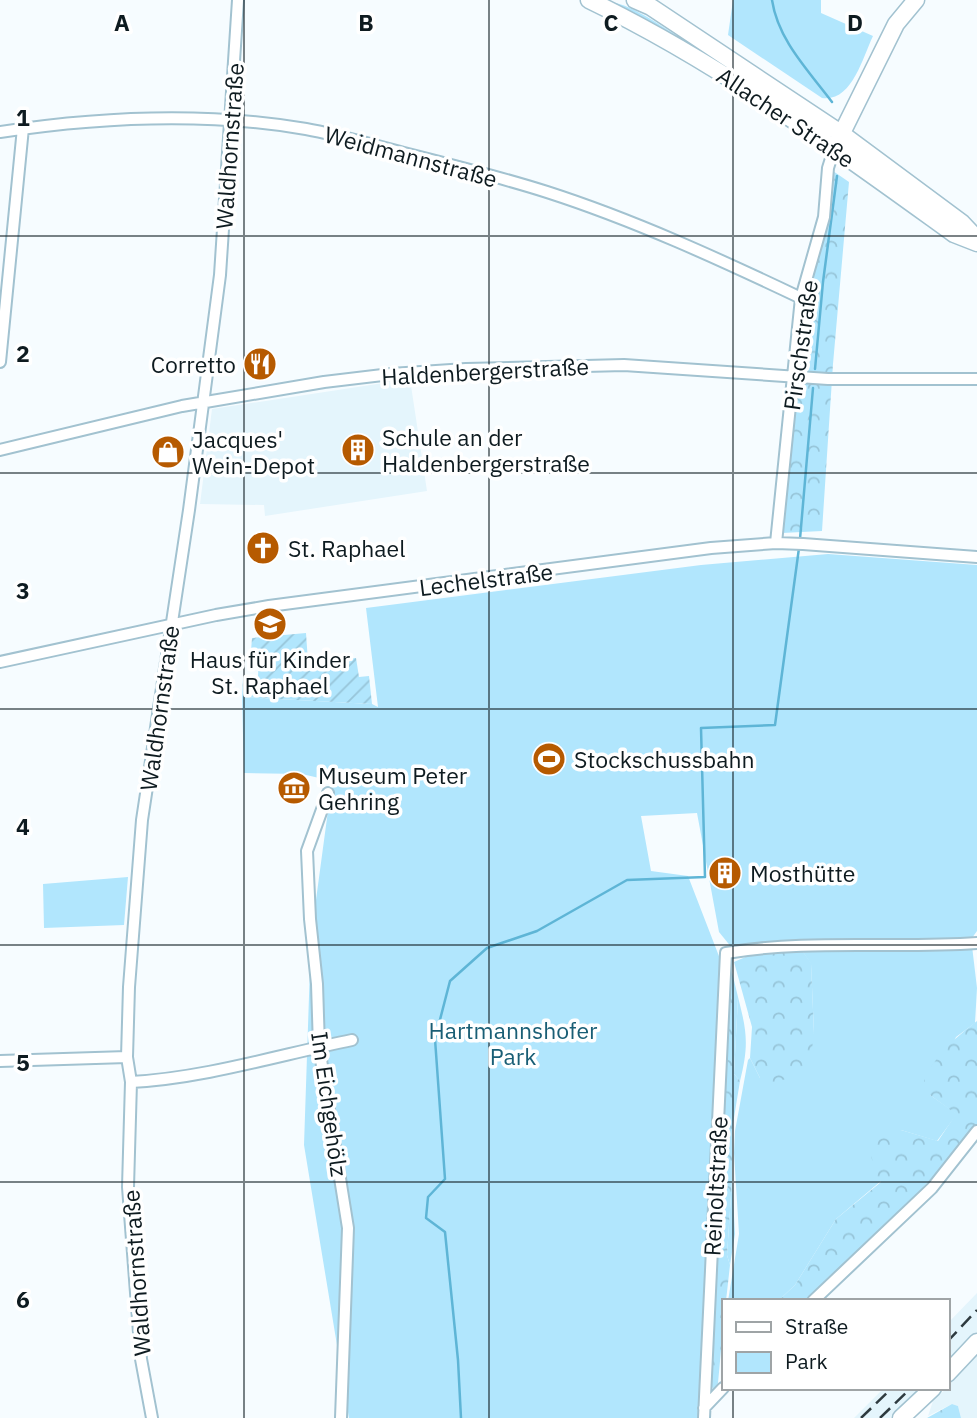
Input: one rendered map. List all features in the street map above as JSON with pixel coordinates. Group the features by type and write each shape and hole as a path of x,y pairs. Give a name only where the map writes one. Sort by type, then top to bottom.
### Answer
{"main road":[{"name":"Allacher Straße","path":"589,0 642,26 754,92 954,234 977,241"},
{"name":"Allacher Straße","path":"635,0 651,7 842,134 962,223 977,241"},
{"path":"834,149 896,24 915,0"},
{"path":"949,1372 977,1342"},
{"path":"901,1418 931,1390"}],"street":[{"name":"Waldhornstraße","path":"152,1418 141,1359 128,1186 131,1082 127,1057 129,987 142,820 204,402 220,275 238,0"},
{"name":"Weidmannstraße","path":"0,132 90,121 159,118 230,121 306,129 452,165 549,193 655,233 801,298"},
{"path":"0,362 23,128"},
{"name":"Pirschstraße","path":"776,543 801,298 824,217 828,168 834,149"},
{"name":"Haldenbergerstraße","path":"0,450 204,402 324,382 466,369 624,365 795,377 977,379"},
{"name":"Lechelstraße","path":"0,662 270,606 711,548 776,543 977,557"},
{"name":"Im Eichgehölz","path":"328,793 307,850 319,1047 348,1228 341,1418"},
{"name":"Reinoltstraße","path":"704,1413 726,953 803,944 899,946 977,943"},
{"path":"131,1082 153,1081 222,1068 352,1040"},
{"path":"0,1061 127,1057"},
{"path":"815,1299 932,1188 977,1131"},
{"path":"704,1413 722,1389"}],"shaded area":[{"path":"410,379 427,491 265,516 264,505 200,504 212,409"},
{"path":"977,1293 977,1332 949,1361 949,1322"},
{"path":"977,1353 977,1418 961,1418 958,1406 952,1404 928,1416 933,1401 945,1390 949,1390 949,1386"},
{"path":"882,1390 920,1390 890,1418 854,1418"}],"green space":[{"path":"597,0 619,4 650,19 752,82 823,131 822,133"},
{"path":"733,0 821,0 821,13 873,36 855,77 848,86 841,93 822,98 728,35"},
{"path":"833,171 849,182 822,531 782,533 804,298"},
{"name":"Hartmannshofer Park","path":"828,554 977,565 977,931 972,938 899,942 799,940 732,948 719,932 697,813 641,816 651,871 688,876 722,964 701,1418 349,1418 304,1145 311,937 332,781 302,774 244,773 242,697 372,704 378,707 366,608 701,565"},
{"path":"306,633 308,662 356,658 359,677 369,676 372,704 242,697 243,678 258,677 259,652 251,651 252,638"},
{"path":"128,877 124,925 44,928 43,884"},
{"path":"972,946 977,988 975,1023 956,1037 930,1095 957,1114 937,1141 901,1130 881,1181 836,1219 795,1285 780,1299 728,1299 739,1234 735,1131 748,1060 750,1058 760,1078 814,1033 811,964 801,949"},
{"path":"801,949 811,963 814,1033 810,1067 803,1075 774,1082 760,1078 750,1058 752,1027 734,962 759,951"},
{"path":"731,968 738,997 734,1074 740,1081 732,1130 727,1255 730,1265 726,1299 722,1299 722,1339 718,1383 714,1391 711,1385 727,969"},
{"path":"738,997 746,1039 740,1081 734,1074"},
{"path":"977,1021 977,1125 946,1164 808,1299 780,1299 795,1285 836,1219 881,1182 875,1175 867,1134 901,1130 938,1141 956,1114 930,1095 924,1081 934,1063"},
{"path":"732,1180 735,1234 730,1265 727,1255"},
{"path":"952,1404 958,1406 961,1418 927,1418"}],"waterway":[{"path":"772,0 775,15 787,41 832,102"},
{"path":"815,369 837,176"},
{"path":"800,539 813,388"},
{"path":"461,1418 445,1232 426,1218 428,1197 445,1179 435,1039 450,981 487,948 537,931 627,880 705,877 701,728 775,725 799,548"}],"railway":[{"path":"949,1340 977,1310"},
{"path":"861,1418 890,1390"},
{"path":"880,1418 909,1390"}],"place":[{"name":"Corretto","path":"260,364"},
{"name":"Schule an der Haldenbergerstraße","path":"358,450"},
{"name":"Jacques' Wein-Depot","path":"168,452"},
{"name":"St. Raphael","path":"263,548"},
{"name":"Haus für Kinder St. Raphael","path":"270,624"},
{"name":"Stockschussbahn","path":"549,759"},
{"name":"Museum Peter Gehring","path":"294,788"},
{"name":"Mosthütte","path":"725,873"}]}
